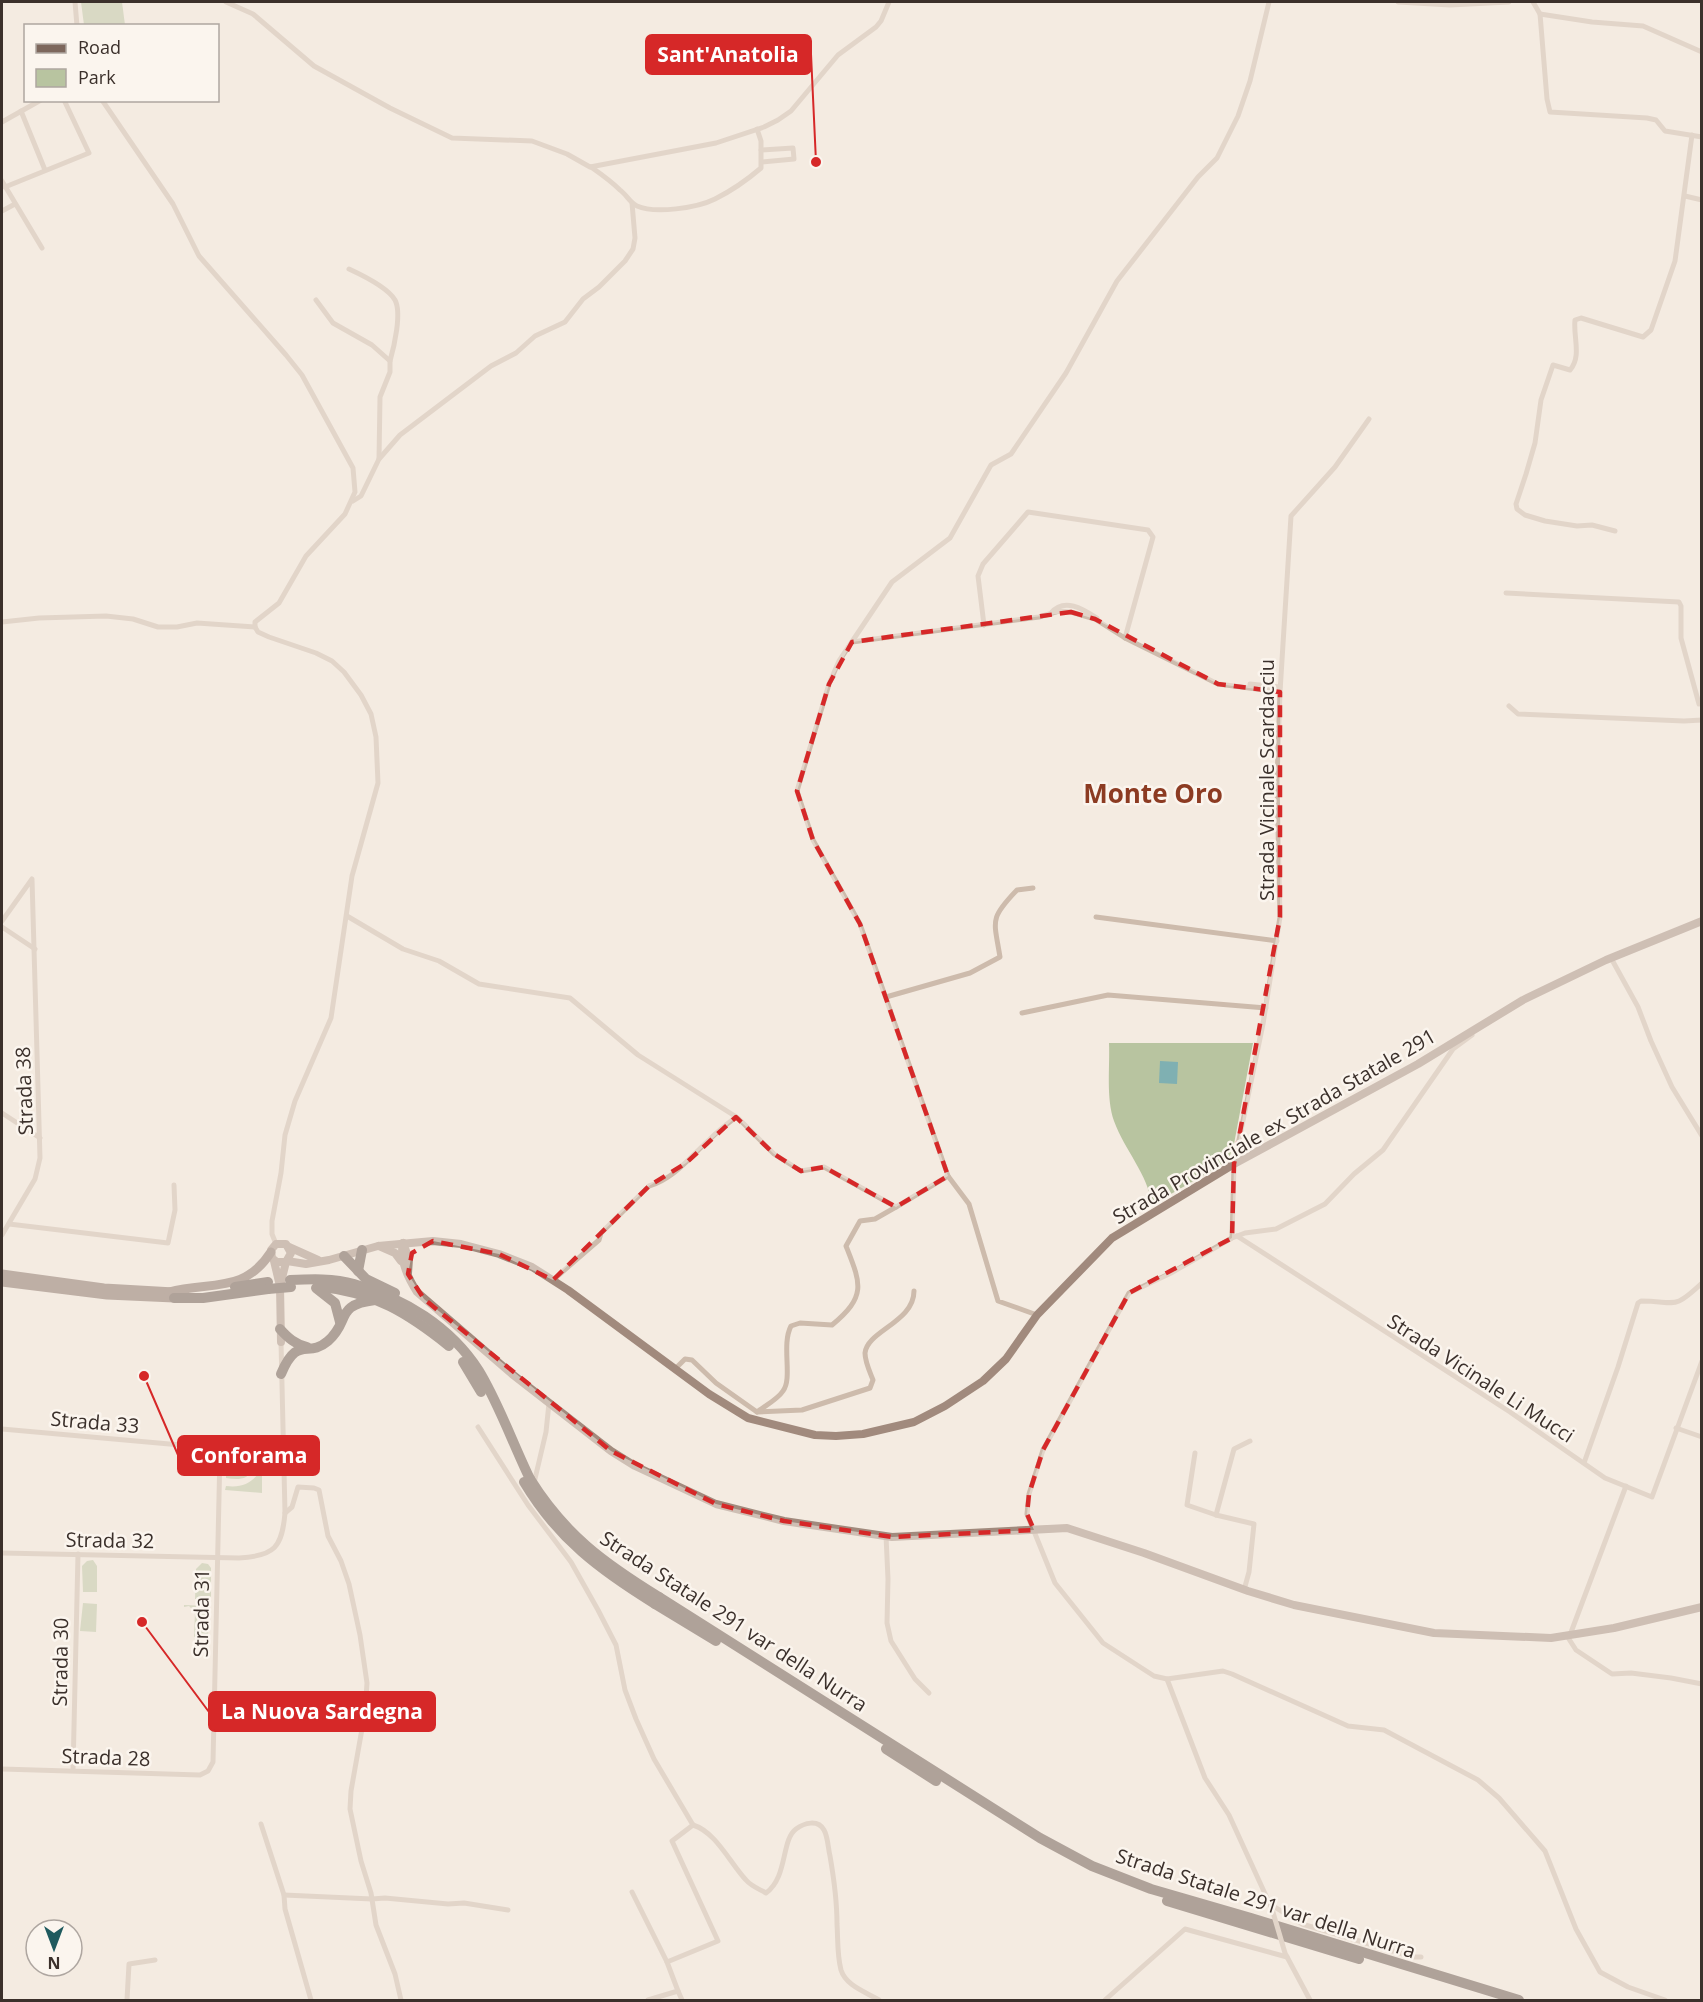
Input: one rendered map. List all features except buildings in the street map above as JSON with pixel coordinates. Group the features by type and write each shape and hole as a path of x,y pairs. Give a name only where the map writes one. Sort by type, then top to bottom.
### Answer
{"highway":[{"path":"358,1271 362,1250"},
{"path":"344,1256 366,1279 402,1297 414,1308"},
{"name":"Strada Statale 291 var della Nurra","path":"172,1294 224,1296 286,1282 315,1279 354,1284 399,1300 428,1318 458,1345 478,1371 527,1480"},
{"name":"Strada Statale 291 var della Nurra","path":"286,1282 352,1291 400,1310 419,1322 452,1348 477,1383 527,1480 560,1521 596,1556 657,1601 1039,1841 1066,1857 1144,1894 1494,2001"},
{"path":"313,1286 335,1304 340,1322"},
{"path":"281,1374 290,1355 326,1343 335,1335 345,1312 352,1306 378,1300"},
{"path":"280,1329 288,1339 304,1349"},
{"path":"280,1342 304,1349"},
{"name":"Strada Statale 291 var della Nurra","path":"1066,1857 1151,1889 1519,2001"}],"main road":[{"path":"172,1294 185,1288 241,1281 254,1274 274,1252"},
{"name":"Strada Statale 291 var della Nurra","path":"2,1274 104,1288 172,1294"},
{"name":"Strada Statale 291 var della Nurra","path":"2,1282 107,1296 172,1294"}],"street":[{"path":"75,2 77,24"},
{"path":"226,2 253,14 314,66 390,108 452,138 532,141 567,154 613,183 632,203 638,206 666,209 714,200 746,181 761,168 758,129"},
{"path":"590,167 695,148 758,129 778,120 791,111 838,55 876,27 881,21 888,2"},
{"path":"1037,1315 998,1300 969,1204 948,1176 860,924 813,840 798,791 829,684 839,660 892,582 950,538 991,465 1011,454 1066,373 1117,281 1198,177 1217,158 1238,116 1250,81 1269,2"},
{"path":"1398,2 1450,5 1509,2"},
{"path":"1533,2 1540,14 1550,112 1647,118 1656,120 1665,131 1701,137"},
{"path":"1540,14 1592,22 1643,26 1701,52"},
{"path":"2,122 37,102"},
{"path":"5,187 89,153 65,102"},
{"path":"103,102 173,204 199,256 302,375 353,468 355,492 345,514 306,556 279,603 255,622 258,632 332,661 350,679 361,695 371,714 376,737 377,792 352,876 333,1011 329,1027 295,1101 285,1135 272,1234 274,1252 286,1282"},
{"path":"21,111 45,170"},
{"path":"1615,531 1592,525 1577,526 1545,522 1525,514 1517,509 1516,504 1527,474 1541,400 1553,365 1570,370 1577,357 1575,320 1581,318 1643,337 1651,330 1675,261 1692,135"},
{"path":"761,150 793,148 794,159 762,162"},
{"path":"2,180 42,248"},
{"path":"1685,196 1701,200"},
{"path":"351,502 361,496 379,459 400,435 491,366 516,353 535,336 565,322 583,299 599,287 625,261 633,249 635,238 632,203"},
{"path":"2,211 15,204"},
{"path":"349,269 370,278 395,300 397,310 390,372 380,397 379,459"},
{"path":"315,300 333,323 372,345 390,361"},
{"name":"Strada Vicinale Scardacciu","path":"1234,1237 1234,1164 1266,1008 1280,917 1277,781 1280,689 1291,516 1335,467 1369,419"},
{"path":"984,625 978,576 983,564 1028,512 1148,530 1153,537 1126,636"},
{"path":"1506,593 1679,602 1681,638 1701,706"},
{"path":"852,642 1071,612 1095,619 1218,684 1280,689"},
{"path":"2,622 39,618 106,616 132,619 158,627 177,627 197,623 255,627"},
{"path":"1509,706 1518,714 1701,720"},
{"name":"Strada 38","path":"2,921 32,879 40,1158 35,1179 2,1235"},
{"path":"886,997 970,973 1000,957 994,925 995,917 1017,890 1033,888"},
{"path":"347,916 403,949 439,961 479,984 570,998 638,1055 736,1117 774,1154 801,1171 824,1167 896,1207"},
{"path":"1096,917 1276,941"},
{"name":"Strada Provinciale ex Strada Statale 291","path":"286,1261 306,1264 378,1246 403,1243 461,1244 500,1254 532,1267 709,1394 748,1419 815,1435 836,1436 863,1434 914,1422 983,1382 1006,1359 1037,1315 1112,1238 1234,1164 1418,1064 1523,1000 1611,958 1701,921"},
{"path":"2,927 35,949"},
{"path":"1611,958 1638,1006 1672,1086 1701,1136"},
{"path":"1022,1013 1108,995 1266,1008"},
{"path":"1495,1017 1453,1049 1383,1150 1354,1174 1325,1204 1276,1230 1245,1233 1234,1237 1171,1273 1129,1293 1042,1450 1029,1494 1027,1514 1055,1583 1103,1643 1154,1676 1167,1679 1223,1671 1348,1726 1384,1730 1478,1780 1499,1798 1545,1851 1576,1929 1600,1972 1617,1982 1665,2001"},
{"path":"2,1113 40,1138"},
{"path":"553,1280 599,1240 600,1233 649,1186 658,1184 686,1163 709,1139 736,1117"},
{"path":"757,1412 783,1392 787,1384 786,1350 791,1326 800,1323 832,1325 855,1301 859,1290 856,1270 846,1246 860,1221 875,1219 948,1176"},
{"path":"9,1224 168,1243 175,1210 174,1185"},
{"name":"Strada Vicinale Li Mucci","path":"1234,1237 1510,1412 1605,1478 1652,1497 1701,1361"},
{"path":"406,1262 418,1247 433,1242"},
{"path":"274,1252 283,1243 319,1261"},
{"path":"403,1243 400,1252 406,1262 410,1282 424,1299 549,1403 611,1451 628,1462 716,1504 784,1521 886,1536 1067,1528 1144,1553 1244,1590 1294,1605 1434,1633 1551,1638 1614,1628 1701,1607"},
{"path":"378,1246 395,1253 406,1262"},
{"path":"285,1513 280,1329 286,1282 286,1261 291,1253 289,1247"},
{"path":"274,1252 280,1263 286,1261"},
{"path":"286,1282 296,1266 306,1264"},
{"path":"1584,1463 1638,1303 1647,1301 1672,1304 1682,1301 1701,1283"},
{"path":"675,1369 685,1359 692,1360 716,1383 757,1412 802,1410 870,1388 873,1380 867,1363 867,1348 875,1337 905,1313 914,1298 914,1291"},
{"path":"528,1505 546,1432 549,1403"},
{"path":"478,1427 528,1505 571,1562 616,1645 625,1690 636,1719 654,1759 693,1825"},
{"path":"1676,1428 1701,1437"},
{"name":"Strada 33","path":"2,1429 214,1448 220,1454"},
{"path":"1216,1515 1234,1449 1250,1440"},
{"path":"1195,1453 1187,1504 1216,1515 1254,1524 1249,1572 1244,1590"},
{"name":"Strada 31","path":"208,1771 213,1762 220,1454"},
{"path":"1626,1486 1569,1636 1576,1650 1612,1674 1671,1677 1701,1684"},
{"path":"285,1513 292,1506 298,1487 319,1490 328,1536 341,1561 349,1584 367,1683 365,1712 350,1809 376,1925 395,1974 401,2001"},
{"name":"Strada 32","path":"2,1552 254,1557 268,1553 276,1546 283,1533 285,1513"},
{"path":"886,1536 887,1623 891,1641 915,1679 929,1693"},
{"name":"Strada 30","path":"73,1770 78,1554"},
{"path":"1167,1679 1205,1778 1229,1815 1271,1906 1286,1955 1310,2001"},
{"name":"Strada 28","path":"2,1769 200,1775 208,1771"},
{"path":"667,1962 718,1941 672,1841 693,1825 699,1826 713,1839 748,1882 766,1893 778,1878 789,1836 801,1826 815,1823 821,1827 827,1841 835,1886 837,1946 841,1969 844,1977 853,1985 864,1994 879,2001"},
{"path":"261,1824 284,1895 285,1909 311,2001"},
{"path":"633,1892 667,1962 682,2001"},
{"path":"284,1895 464,1903 508,1910"},
{"path":"1271,1906 1302,1924 1413,1957 1421,1957"},
{"path":"1106,2001 1185,1929 1286,1955"},
{"path":"127,2001 129,1964 155,1960"},
{"path":"648,2001 678,1991"}],"highlighted area":[{"path":"1071,612 1095,619 1218,684 1280,692 1280,917 1234,1164 1232,1238 1129,1293 1043,1450 1029,1494 1027,1514 1034,1530 892,1537 784,1521 716,1504 611,1451 424,1299 408,1274 412,1253 433,1241 499,1254 553,1280 649,1186 686,1163 736,1117 774,1154 801,1171 824,1167 896,1207 948,1176 860,924 813,840 797,791 829,684 852,642"}],"green space":[{"path":"81,2 122,2 125,24 84,24"},
{"path":"1109,1043 1253,1043 1234,1144 1228,1161 1152,1205 1146,1183 1114,1121 1109,1093"},
{"path":"231,1441 246,1443 253,1450 254,1465 250,1474 244,1478 226,1478 226,1445 231,1444"},
{"path":"262,1468 262,1493 225,1490 226,1486 247,1483"},
{"path":"93,1560 97,1566 97,1592 83,1592 82,1566 87,1561"},
{"path":"202,1563 208,1564 211,1568 211,1599 195,1599 196,1569"},
{"path":"83,1603 97,1604 96,1632 80,1631"},
{"path":"184,1605 209,1606 208,1638 194,1637 195,1612 189,1606 184,1607"}],"water":[{"path":"1160,1061 1178,1062 1177,1084 1159,1083"}],"place":[{"name":"Sant'Anatolia","path":"816,162"},
{"name":"Conforama","path":"144,1376"},
{"name":"La Nuova Sardegna","path":"142,1622"}],"district":[{"name":"Monte Oro","path":"1153,793"}]}
